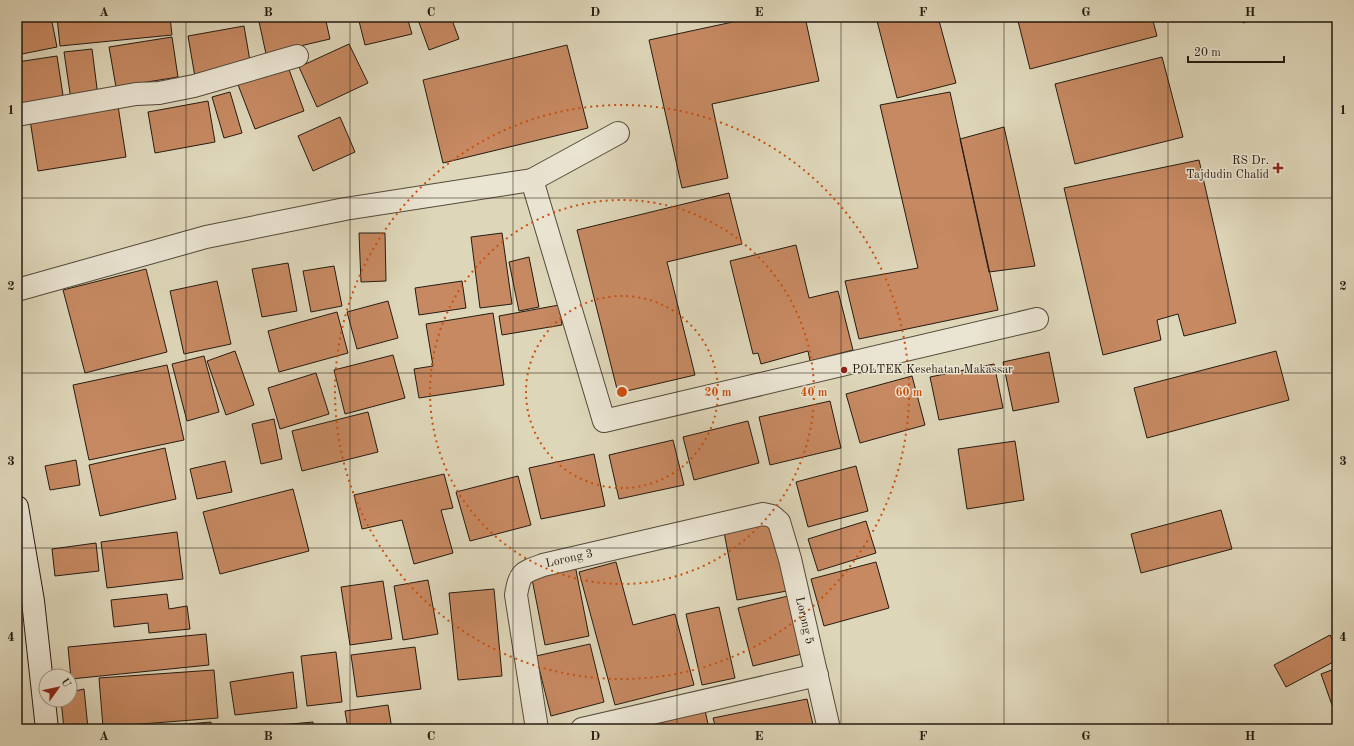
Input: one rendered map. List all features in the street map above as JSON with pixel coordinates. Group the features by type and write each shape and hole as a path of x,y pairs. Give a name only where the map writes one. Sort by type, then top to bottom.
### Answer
{"street":[{"path":"17,116 107,101 136,94 159,93 194,86 297,56"},
{"path":"17,290 206,237 345,209 532,180 618,133"},
{"path":"532,180 604,421 1037,319"},
{"path":"17,507 33,601 47,729"},
{"name":"Lorong 3","path":"537,729 516,595 519,579 527,570 763,514 772,516"},
{"name":"Lorong 5","path":"772,516 779,522 790,559 829,729"},
{"path":"582,729 817,675"}],"building":[{"path":"17,17 51,17 57,47 17,55"},
{"path":"57,17 170,17 172,35 60,46"},
{"path":"258,17 325,17 330,39 266,54"},
{"path":"358,17 407,17 412,34 365,45"},
{"path":"417,17 451,17 459,39 429,50"},
{"path":"756,17 805,17 819,81 712,104 728,178 682,188 649,40"},
{"path":"876,17 938,17 956,83 897,98"},
{"path":"1017,17 1152,17 1157,36 1030,69"},
{"path":"1241,17 1260,17 1243,23"},
{"path":"244,26 251,67 195,77 188,36"},
{"path":"172,37 178,77 116,87 109,47"},
{"path":"349,44 368,83 317,107 299,67"},
{"path":"567,45 588,128 443,163 423,80"},
{"path":"92,49 98,96 71,100 64,52"},
{"path":"57,56 64,102 17,109 17,62"},
{"path":"1162,57 1183,137 1075,164 1055,84"},
{"path":"287,64 304,111 255,129 237,82"},
{"path":"230,92 242,133 224,138 212,97"},
{"path":"950,92 998,310 859,339 845,281 918,268 880,105"},
{"path":"208,101 215,142 155,153 148,112"},
{"path":"118,106 126,157 38,171 30,120"},
{"path":"340,117 355,152 313,171 298,136"},
{"path":"1004,127 1035,266 989,272 960,139"},
{"path":"1199,160 1236,323 1184,336 1178,314 1157,320 1161,340 1103,355 1064,188"},
{"path":"729,193 742,244 667,262 695,375 618,393 577,230"},
{"path":"359,233 385,233 386,281 361,282"},
{"path":"502,233 512,304 480,308 471,237"},
{"path":"796,245 809,298 838,291 853,350 810,361 808,351 761,364 758,353 753,354 730,261"},
{"path":"529,257 539,307 519,311 509,262"},
{"path":"288,263 297,311 262,317 252,269"},
{"path":"334,266 342,306 311,312 303,271"},
{"path":"146,269 167,352 85,373 63,290"},
{"path":"217,281 231,344 184,354 170,291"},
{"path":"462,281 466,308 419,315 415,288"},
{"path":"388,301 398,338 357,349 347,312"},
{"path":"559,305 562,325 502,335 499,316"},
{"path":"337,312 348,353 279,372 268,331"},
{"path":"493,313 504,385 419,398 414,369 433,366 426,324"},
{"path":"235,351 254,405 226,415 207,361"},
{"path":"1276,351 1289,400 1147,438 1134,388"},
{"path":"1049,352 1059,402 1013,411 1003,362"},
{"path":"393,355 405,398 345,414 334,370"},
{"path":"204,356 219,412 187,421 172,364"},
{"path":"994,364 1003,408 939,420 930,377"},
{"path":"167,365 184,440 89,460 73,385"},
{"path":"316,373 329,414 280,429 268,388"},
{"path":"912,376 925,425 860,443 846,394"},
{"path":"830,401 841,448 770,465 759,417"},
{"path":"368,412 378,452 302,471 292,431"},
{"path":"274,419 282,459 261,464 252,424"},
{"path":"748,421 759,463 694,480 683,437"},
{"path":"673,440 684,485 619,499 609,455"},
{"path":"1015,441 1024,500 967,509 958,449"},
{"path":"165,448 176,499 100,516 89,465"},
{"path":"594,454 605,506 541,519 529,468"},
{"path":"76,460 80,485 50,490 45,466"},
{"path":"225,461 232,492 197,499 190,469"},
{"path":"856,466 868,511 808,527 796,482"},
{"path":"444,474 453,508 441,510 453,553 414,564 402,520 362,529 354,495"},
{"path":"518,476 531,525 470,541 456,492"},
{"path":"293,489 309,551 220,574 203,512"},
{"path":"1221,510 1232,549 1141,573 1131,534"},
{"path":"866,521 876,553 818,571 808,539"},
{"path":"774,522 787,591 737,600 724,532"},
{"path":"177,532 183,579 107,588 101,542"},
{"path":"96,543 99,571 55,576 52,549"},
{"path":"616,562 633,625 675,614 694,685 615,705 579,572"},
{"path":"876,562 889,608 824,626 811,579"},
{"path":"575,565 589,636 545,645 531,574"},
{"path":"428,580 438,634 403,640 394,586"},
{"path":"383,581 392,639 350,645 341,587"},
{"path":"494,589 502,676 458,680 449,593"},
{"path":"167,594 169,609 187,606 190,629 149,633 148,623 114,627 111,600"},
{"path":"788,596 802,654 753,666 738,608"},
{"path":"719,607 735,678 702,685 686,614"},
{"path":"206,634 209,665 78,678 78,668 70,668 68,647"},
{"path":"1330,635 1337,648 1337,660 1286,687 1274,665"},
{"path":"590,644 604,702 551,716 536,656"},
{"path":"415,647 421,689 357,697 351,655"},
{"path":"336,652 342,702 307,706 301,656"},
{"path":"1337,668 1337,703 1332,705 1321,674"},
{"path":"214,670 218,718 103,727 99,678"},
{"path":"293,672 297,708 235,715 230,682"},
{"path":"84,689 88,728 64,729 62,708 78,708 78,690"},
{"path":"807,699 814,729 716,729 713,718"},
{"path":"388,705 392,729 348,729 345,711"},
{"path":"704,705 709,729 663,729 660,714"},
{"path":"17,710 20,710 21,729 17,729"},
{"path":"657,717 660,729 620,729"},
{"path":"211,722 212,729 128,729"},
{"path":"313,722 314,729 258,729 257,727"}],"place":[{"name":"RS Dr. Tajdudin Chalid","path":"1278,168"},
{"name":"POLTEK Kesehatan Makassar","path":"844,370"}]}
